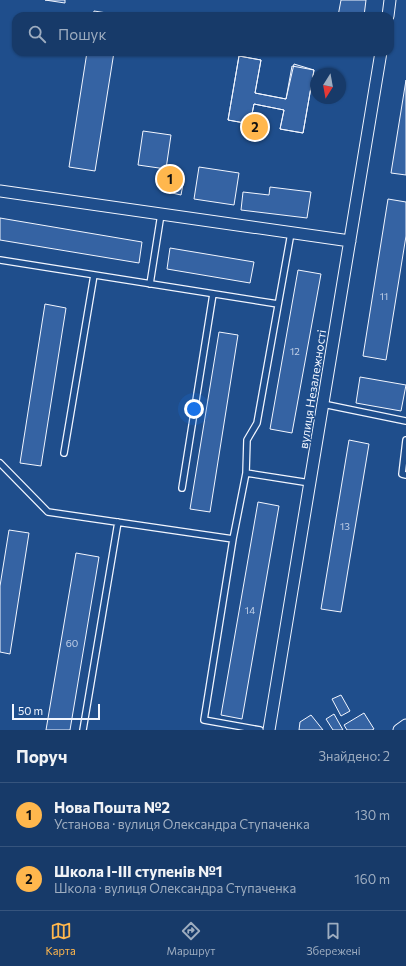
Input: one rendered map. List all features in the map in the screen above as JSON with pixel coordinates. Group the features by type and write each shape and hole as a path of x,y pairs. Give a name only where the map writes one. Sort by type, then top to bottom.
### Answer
{"street":[{"path":"388,12 390,0"},
{"name":"вулиця Незалежності","path":"269,730 381,56"},
{"path":"0,192 350,241"},
{"path":"399,730 406,725"}],"lane":[{"path":"150,284 161,214"},
{"path":"260,730 204,720 233,539 246,473 247,440 257,423 291,233"},
{"path":"0,260 278,304"},
{"path":"64,454 94,275"},
{"path":"182,488 213,294"},
{"path":"323,404 406,421"},
{"path":"406,440 402,474 406,475"},
{"path":"0,463 48,512 233,539"},
{"path":"246,473 310,483"},
{"path":"83,730 118,522"}],"building":[{"path":"45,0 65,0 65,3"},
{"path":"341,0 366,0 364,12 339,12"},
{"path":"86,56 113,56 95,171 69,167"},
{"path":"239,56 261,60 255,93 286,99 292,66 310,69 310,93 303,133 280,129 284,110 254,104 250,124 228,120"},
{"path":"239,56 261,60 255,93 286,99 294,64 310,69 310,93 303,133 280,129 284,110 254,104 250,124 228,120"},
{"path":"406,80 406,175 391,173"},
{"path":"143,131 171,135 166,169 138,165"},
{"path":"199,167 239,173 234,205 194,199"},
{"path":"165,181 183,184 181,195 163,191"},
{"path":"270,187 311,192 307,218 241,210 243,192 269,195"},
{"path":"388,199 406,202 406,236 386,360 363,356"},
{"path":"0,218 142,242 139,263 0,240"},
{"path":"170,248 254,262 250,283 167,269"},
{"path":"298,270 321,274 292,433 270,429"},
{"path":"45,304 66,308 41,466 20,463"},
{"path":"219,332 238,335 210,512 190,509"},
{"path":"360,377 406,385 401,411 356,403"},
{"path":"349,440 369,444 341,612 321,609"},
{"path":"258,502 279,506 242,719 221,715"},
{"path":"9,530 29,533 10,654 0,652 0,586"},
{"path":"76,553 99,557 70,730 46,730"},
{"path":"341,695 350,711 341,716 332,699"},
{"path":"364,713 374,729 347,730 344,725"},
{"path":"334,714 343,730 333,730 326,719"},
{"path":"311,715 323,730 299,730 300,722"}],"place":[{"name":"Школа І-ІІІ ступенів №1","path":"255,127"},
{"name":"Нова Пошта №2","path":"170,179"}]}
